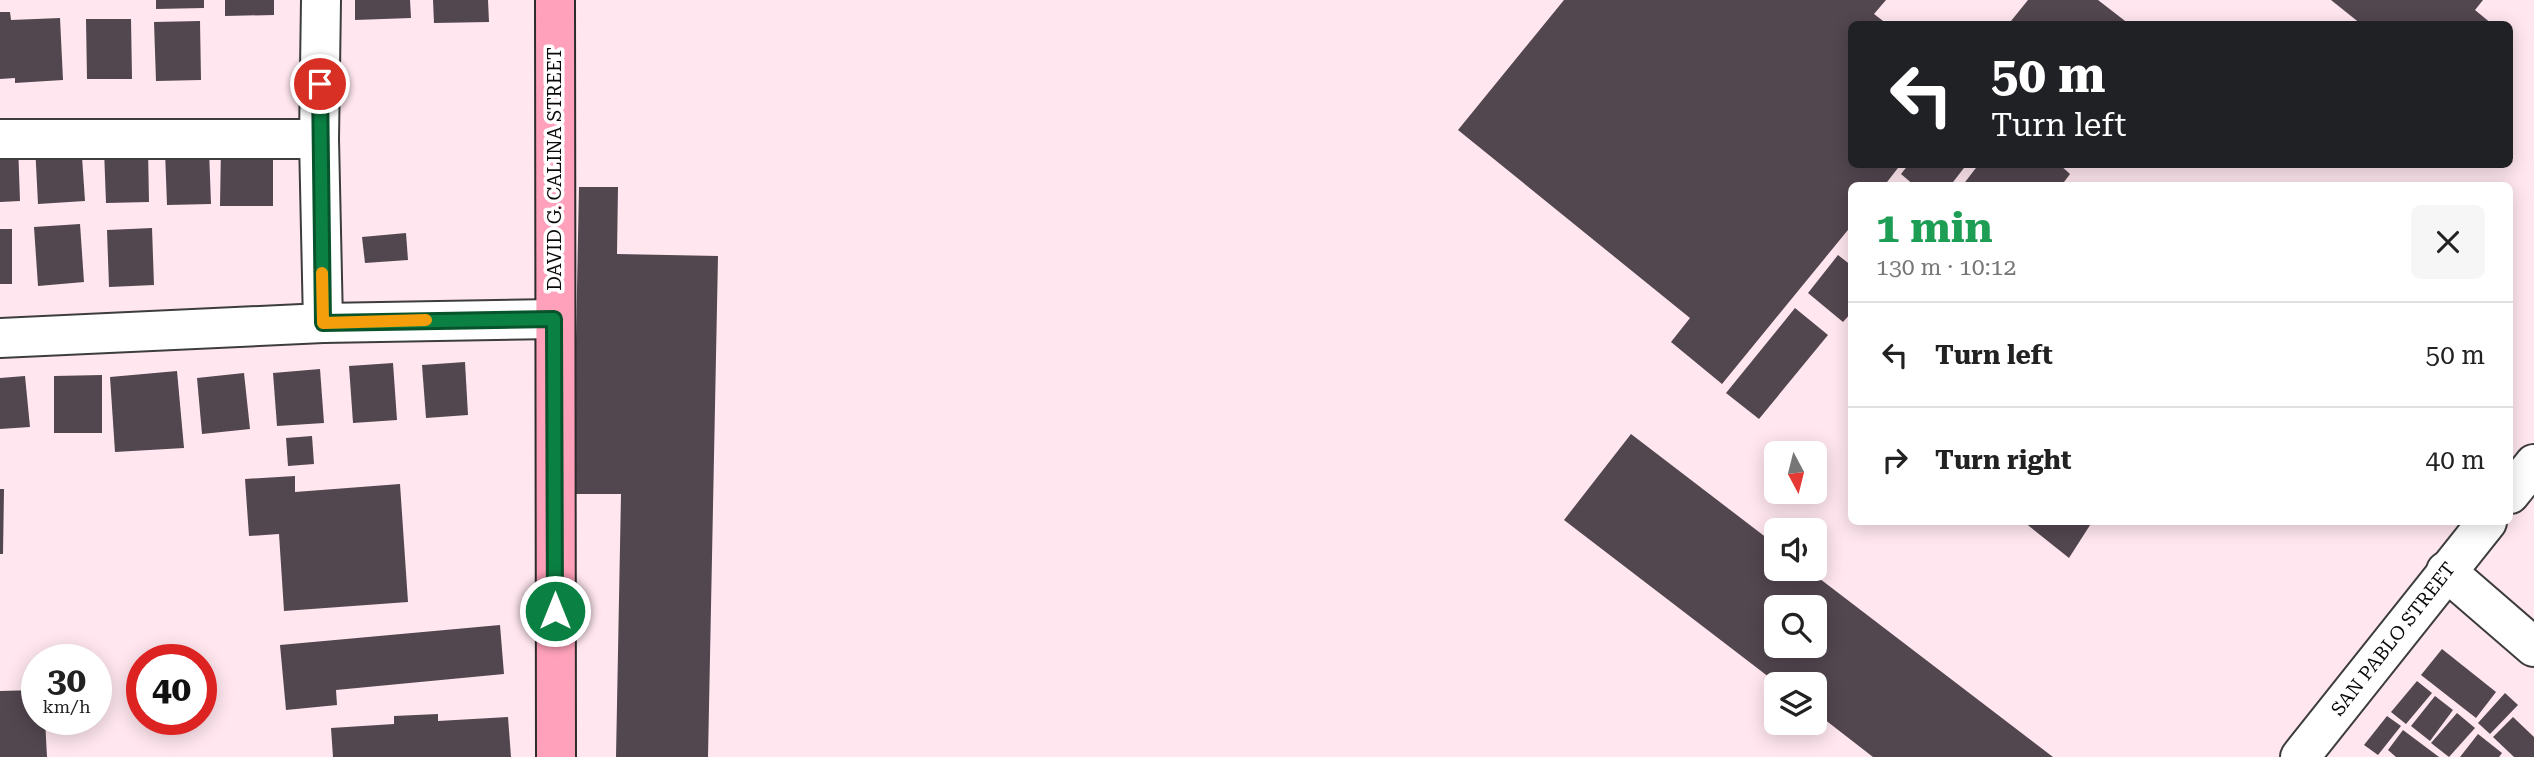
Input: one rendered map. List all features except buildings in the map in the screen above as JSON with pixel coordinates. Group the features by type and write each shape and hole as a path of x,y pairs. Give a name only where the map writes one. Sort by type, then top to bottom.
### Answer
{"street":[{"path":"321,0 319,139 323,323"},
{"name":"DAVID G. CALINA STREET","path":"555,0 555,757"},
{"path":"0,139 319,139"},
{"path":"0,338 323,323 554,319"},
{"path":"2513,490 2534,464"},
{"name":"SAN PABLO STREET","path":"2300,757 2484,525"},
{"path":"2446,571 2534,647"}],"slow traffic":[{"path":"322,273 323,323 426,320"}],"route":[{"path":"320,84 323,323 554,319 555,611"}]}
